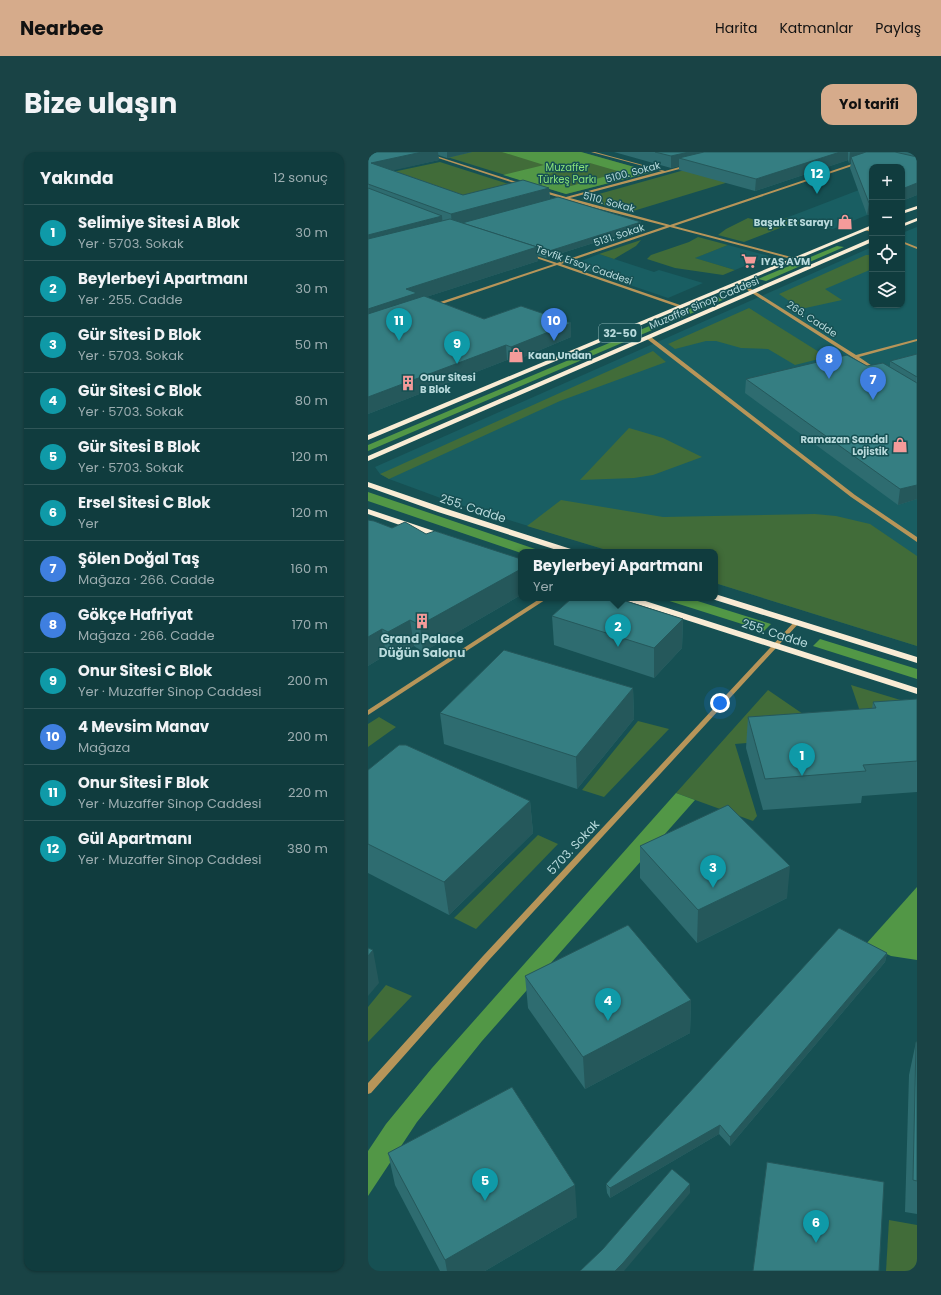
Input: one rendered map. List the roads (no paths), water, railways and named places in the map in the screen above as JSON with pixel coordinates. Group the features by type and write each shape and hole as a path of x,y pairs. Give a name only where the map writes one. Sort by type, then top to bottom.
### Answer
{"main road":[{"path":"905,212 917,207"},
{"path":"905,225 917,219"},
{"name":"Muzaffer Sinop Caddesi","path":"368,438 869,227"},
{"name":"Muzaffer Sinop Caddesi","path":"368,459 869,241"},
{"name":"255. Cadde","path":"368,484 441,510 562,549"},
{"path":"368,511 449,539"},
{"name":"255. Cadde","path":"718,598 917,660"},
{"name":"255. Cadde","path":"636,601 917,691"}],"street":[{"path":"421,152 530,187"},
{"path":"592,152 665,172"},
{"name":"5131. Sokak","path":"428,307 864,161"},
{"name":"5100. Sokak","path":"558,200 694,164"},
{"name":"5110. Sokak","path":"537,189 794,259"},
{"path":"865,229 869,230"},
{"path":"905,243 917,248"},
{"name":"Tevfik Ersoy Caddesi","path":"523,252 682,306"},
{"name":"266. Cadde","path":"739,283 882,374"},
{"path":"649,338 835,483 917,540"},
{"path":"855,357 917,340"},
{"path":"368,713 540,601"},
{"name":"5703. Sokak","path":"368,1090 486,958 797,622"}],"place":[{"name":"Gül Apartmanı","path":"817,194"},
{"name":"Başak Et Sarayı","path":"845,222"},
{"name":"IYAŞ AVM","path":"749,261"},
{"name":"Onur Sitesi F Blok","path":"399,341"},
{"name":"4 Mevsim Manav","path":"554,341"},
{"name":"Kaan Undan","path":"516,355"},
{"name":"Onur Sitesi C Blok","path":"457,364"},
{"name":"Gökçe Hafriyat","path":"829,379"},
{"name":"Onur Sitesi B Blok","path":"408,383"},
{"name":"Şölen Doğal Taş","path":"873,400"},
{"name":"Ramazan Sandal Lojistik","path":"900,445"},
{"name":"Grand Palace Düğün Salonu","path":"422,621"},
{"name":"Beylerbeyi Apartmanı","path":"618,647"},
{"name":"Selimiye Sitesi A Blok","path":"802,776"},
{"name":"Gür Sitesi D Blok","path":"713,888"},
{"name":"Gür Sitesi C Blok","path":"608,1021"},
{"name":"Gür Sitesi B Blok","path":"485,1201"},
{"name":"Ersel Sitesi C Blok","path":"816,1243"}],"park label":[{"name":"Muzaffer Türkeş Parkı","path":"567,172"}]}
